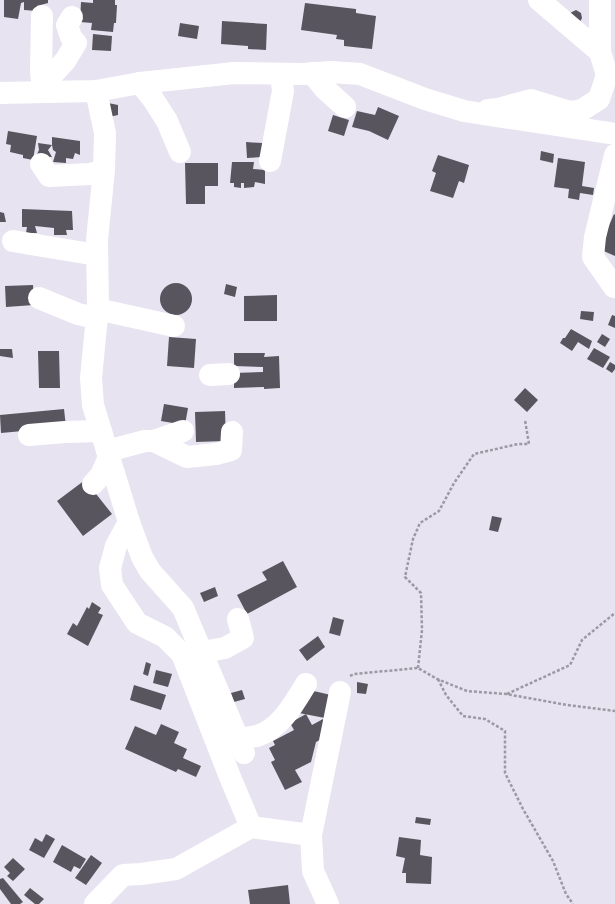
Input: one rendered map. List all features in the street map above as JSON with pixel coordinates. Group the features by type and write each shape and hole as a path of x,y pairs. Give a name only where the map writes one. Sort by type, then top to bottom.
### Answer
{"street":[{"path":"539,0 600,52"},
{"path":"469,112 498,109 531,100 570,112 582,110 599,99 607,75 600,52 600,0"},
{"path":"42,16 43,85"},
{"path":"43,85 65,61 76,43 71,36 67,25 72,17"},
{"path":"0,93 43,85 96,91 140,83 234,73 281,74 331,72 360,74 425,99 469,112 615,134"},
{"path":"312,73 324,88 345,107"},
{"path":"270,161 283,92 281,74"},
{"path":"140,83 153,99 167,121 180,152"},
{"path":"96,91 105,133 104,170 97,240 97,314 91,378 93,405 129,522 142,557 150,571 183,608 241,746 275,726 294,703 306,684"},
{"path":"614,287 593,257 595,237 615,154"},
{"path":"41,164 49,176 90,174 104,170"},
{"path":"12,241 97,255"},
{"path":"39,298 78,314 97,314 174,326"},
{"path":"29,436 65,432 106,446 154,441 183,431"},
{"path":"154,441 187,457 216,454 231,450 232,432"},
{"path":"93,484 101,475 106,446"},
{"path":"129,522 116,546 110,568 112,585 137,622 165,637 182,654 251,827"},
{"path":"202,652 225,648 243,638 238,619"},
{"path":"328,904 313,871 311,835 340,692"},
{"path":"95,904 123,875 176,869 251,827 311,835"}],"path":[{"path":"418,668 422,630 421,593 405,577 413,539 420,523 439,511 454,483 474,454 518,444 529,444 525,420"},
{"path":"506,694 570,665 582,640 615,613"},
{"path":"340,692 341,682 354,674 418,668 437,679 467,691 506,694 567,705 615,711"},
{"path":"437,679 446,695 463,716 485,719 505,731 505,774 553,861 566,894 573,904"}],"building":[{"path":"4,0 48,0 48,3 37,6 37,11 24,10 24,2 21,3 18,19 4,17"},
{"path":"93,0 115,0 115,5 117,5 116,23 114,23 113,32 91,30 92,23 80,22 81,2 93,3"},
{"path":"305,3 356,9 356,13 376,16 372,49 344,46 344,40 336,39 337,35 301,30"},
{"path":"576,10 581,13 582,18 580,22 570,13"},
{"path":"222,21 267,24 266,50 248,49 248,46 221,44"},
{"path":"180,23 199,26 197,39 178,36"},
{"path":"93,34 112,36 111,51 92,50"},
{"path":"108,103 118,105 118,115 109,117"},
{"path":"378,107 399,116 388,140 369,131 352,127 357,111 375,115"},
{"path":"333,115 349,120 344,136 328,131"},
{"path":"8,131 37,136 33,160 23,158 23,155 10,152 11,145 6,144"},
{"path":"52,137 80,141 80,155 75,153 73,159 66,158 66,163 53,162 56,152 53,150"},
{"path":"246,142 262,143 263,157 247,158"},
{"path":"38,143 52,145 48,150 52,157 36,156 39,150"},
{"path":"541,151 554,154 553,163 540,160"},
{"path":"438,155 469,165 464,183 459,181 453,198 430,191 436,173 432,171"},
{"path":"558,158 585,162 582,186 594,188 593,195 580,193 579,200 568,198 569,189 554,187"},
{"path":"232,162 254,162 253,169 265,170 265,184 255,182 254,187 244,188 244,183 241,183 241,188 234,187 234,183 230,183"},
{"path":"185,163 218,163 218,186 205,186 205,204 186,204"},
{"path":"22,209 72,211 73,230 66,230 67,235 54,235 54,228 35,226 37,233 26,233 27,227 22,227"},
{"path":"0,212 4,213 6,222 0,222"},
{"path":"614,214 615,215 615,256 599,249"},
{"path":"173,283 179,283 188,287 192,299 188,311 179,315 173,315 164,311 160,302 160,296 164,287"},
{"path":"226,284 237,287 235,297 224,294"},
{"path":"33,285 34,305 6,307 5,286"},
{"path":"277,295 277,321 244,321 244,296"},
{"path":"581,311 594,312 593,321 580,319"},
{"path":"612,315 615,316 615,328 608,325"},
{"path":"571,329 592,341 589,349 578,342 572,351 560,343"},
{"path":"602,334 610,339 605,347 597,342"},
{"path":"169,337 196,339 194,368 167,366"},
{"path":"594,348 610,357 603,368 587,359"},
{"path":"0,349 12,349 13,358 0,356"},
{"path":"38,351 59,351 60,388 39,388"},
{"path":"234,353 265,353 264,357 279,356 280,388 234,388 234,373 263,372 263,367 234,366"},
{"path":"610,362 615,365 615,369 612,373 606,369"},
{"path":"525,388 538,400 527,412 514,400"},
{"path":"164,404 188,408 185,425 161,421"},
{"path":"64,409 66,427 1,433 0,415"},
{"path":"225,411 226,441 196,442 195,412"},
{"path":"85,480 112,514 83,536 57,501"},
{"path":"492,516 502,518 498,532 489,530"},
{"path":"283,561 297,587 247,614 237,595 267,580 262,572"},
{"path":"215,587 218,596 204,602 200,593"},
{"path":"92,602 101,608 98,613 103,615 88,646 67,634 73,623 77,626 87,607 89,609"},
{"path":"333,617 344,620 340,636 329,633"},
{"path":"318,636 325,647 307,661 299,650"},
{"path":"146,662 151,664 148,676 143,674"},
{"path":"156,670 172,674 168,687 153,683"},
{"path":"357,682 368,684 366,694 357,693"},
{"path":"134,685 166,695 161,710 130,700"},
{"path":"305,689 331,695 325,718 299,713"},
{"path":"242,690 245,699 234,702 231,693"},
{"path":"306,714 312,725 323,719 331,734 316,742 311,762 295,770 302,782 285,790 271,762 275,760 269,748 275,745 273,741 294,730 290,723"},
{"path":"161,724 179,732 174,743 187,749 183,758 201,766 196,777 178,769 176,772 125,749 135,726 156,735"},
{"path":"416,817 431,819 430,825 415,823"},
{"path":"46,834 55,839 44,858 29,850 35,838 42,842"},
{"path":"399,837 421,840 420,855 432,857 431,884 406,883 406,873 402,873 405,858 396,856"},
{"path":"62,845 86,859 80,869 74,866 71,872 53,862"},
{"path":"91,855 102,863 86,885 75,878"},
{"path":"13,858 25,869 13,881 7,876 10,873 4,867"},
{"path":"3,878 23,902 20,904 11,904 0,889 0,879"},
{"path":"288,885 290,904 250,904 248,890"},
{"path":"30,888 44,899 39,904 35,904 24,895"}]}
